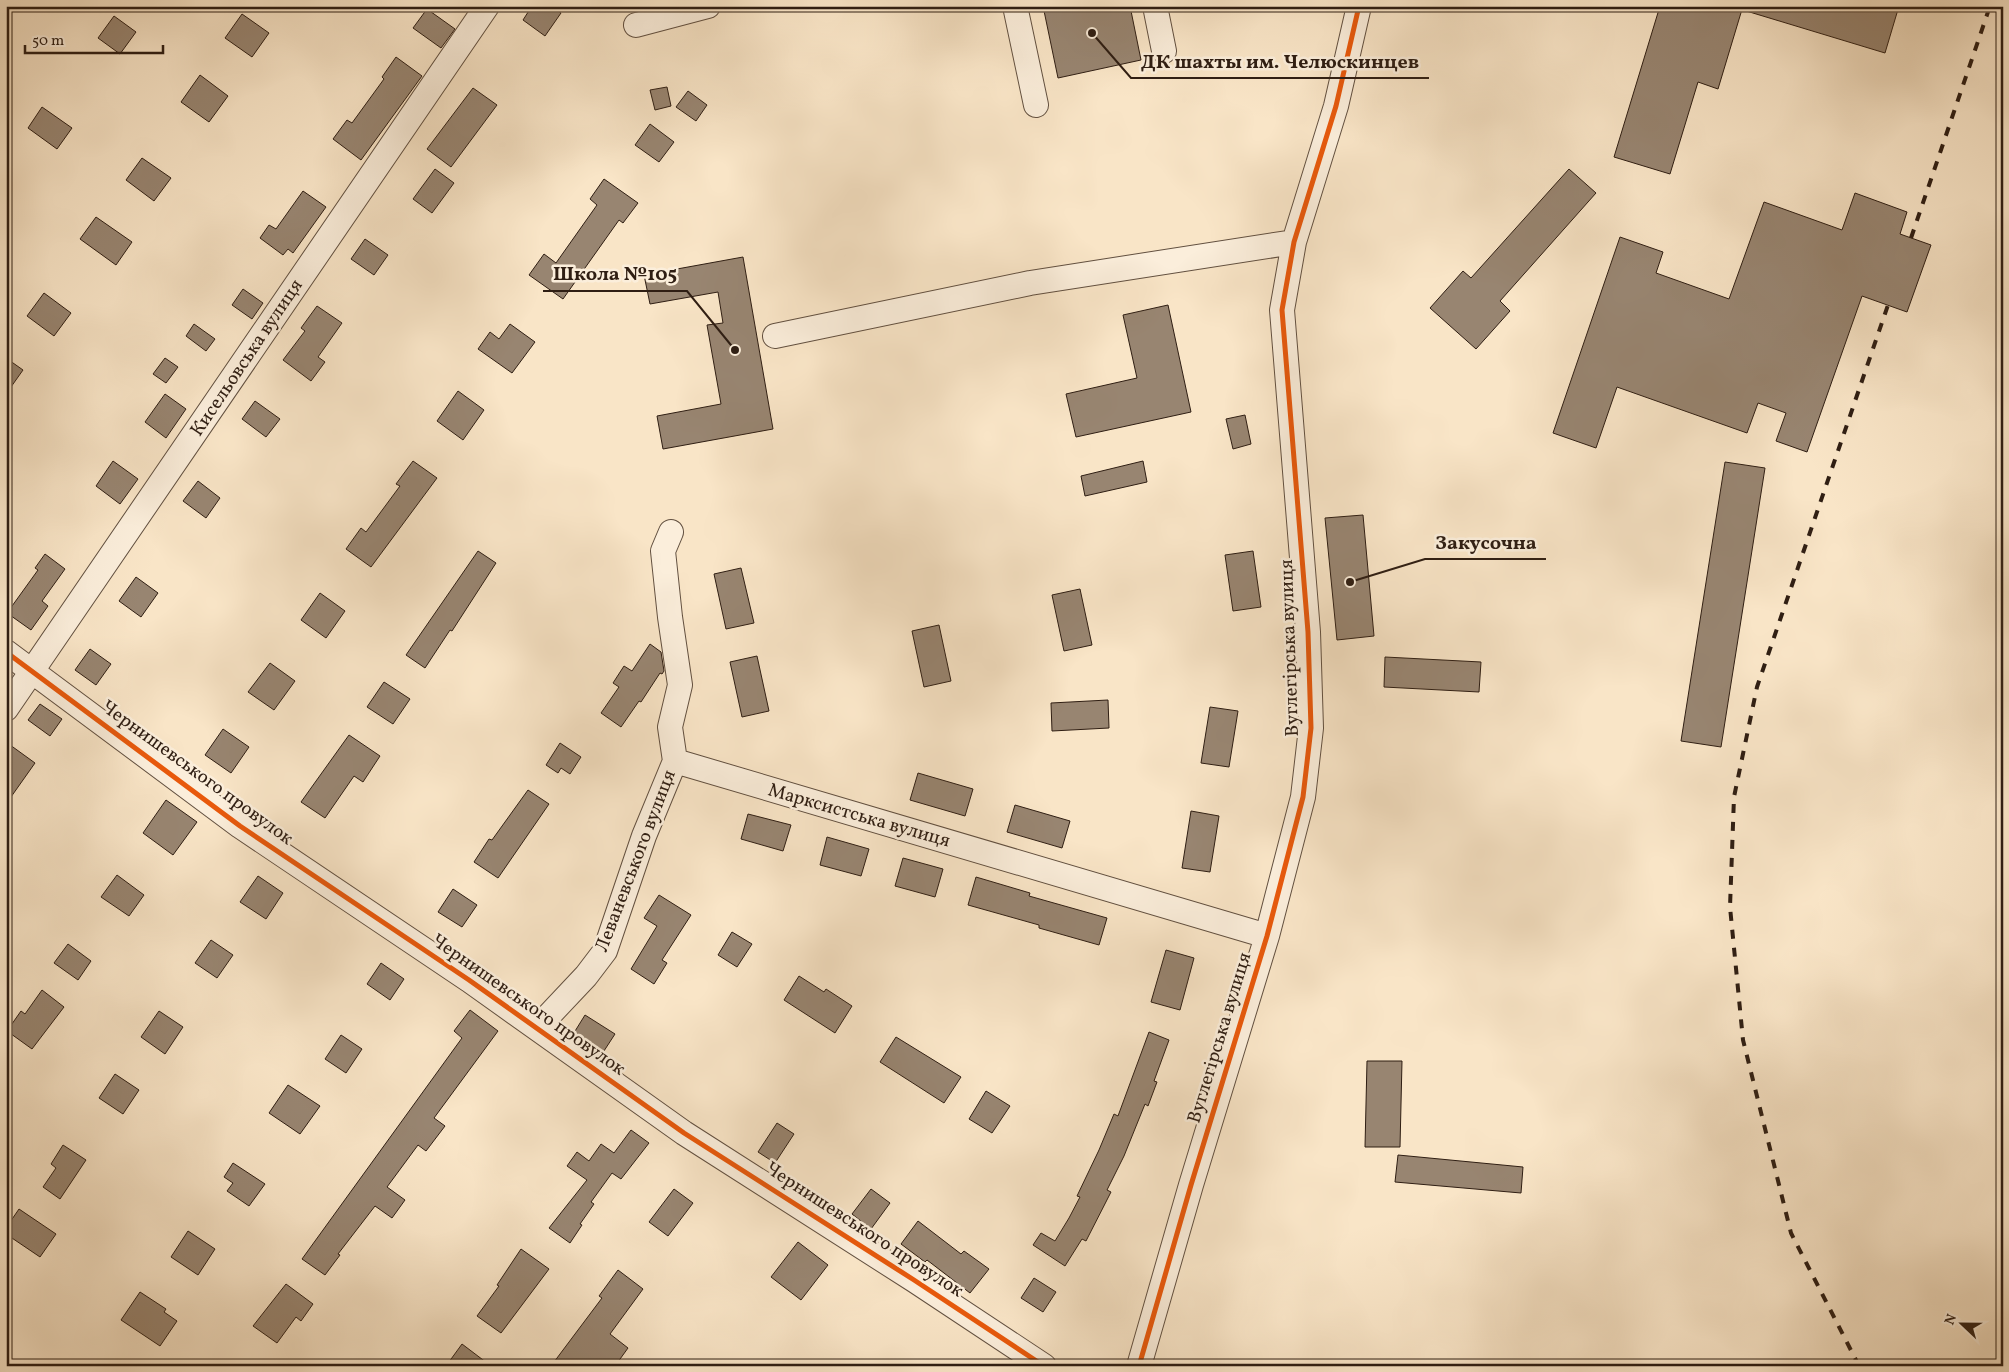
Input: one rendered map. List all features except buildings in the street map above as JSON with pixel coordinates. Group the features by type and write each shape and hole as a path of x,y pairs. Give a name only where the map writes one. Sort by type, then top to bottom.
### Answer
{"street":[{"name":"Кисельовська вулиця","path":"6,709 487,6"},
{"path":"636,25 708,6"},
{"path":"1015,6 1036,105"},
{"path":"1155,6 1164,51"},
{"name":"Вуглегірська вулиця","path":"1139,1366 1191,1185 1267,936 1303,797 1311,728 1308,632 1282,310 1294,242 1336,106 1359,6"},
{"path":"775,336 1030,284 1294,242"},
{"path":"671,532 663,551 680,685 670,727 674,761"},
{"name":"Чернишевського провулок","path":"6,652 240,826 469,980 684,1133 914,1280 1044,1366"},
{"name":"Марксистська вулиця","path":"674,761 1267,936"},
{"name":"Леваневського вулиця","path":"537,1028 586,976 605,951 644,836 674,761"}],"railway":[{"path":"1911,238 1990,6"},
{"path":"1859,1366 1791,1233 1743,1040 1730,907 1734,797 1757,687 1888,305"}],"cycle path":[{"path":"1139,1366 1191,1185 1267,936 1303,797 1311,728 1308,632 1282,310 1294,242 1336,106 1359,6"},
{"path":"6,652 240,826 469,980 684,1133 914,1280 1044,1366"}],"place":[{"name":"ДК шахты им. Челюскинцев","path":"1092,33"},
{"name":"Школа №105","path":"735,350"},
{"name":"Закусочна","path":"1350,582"}]}
